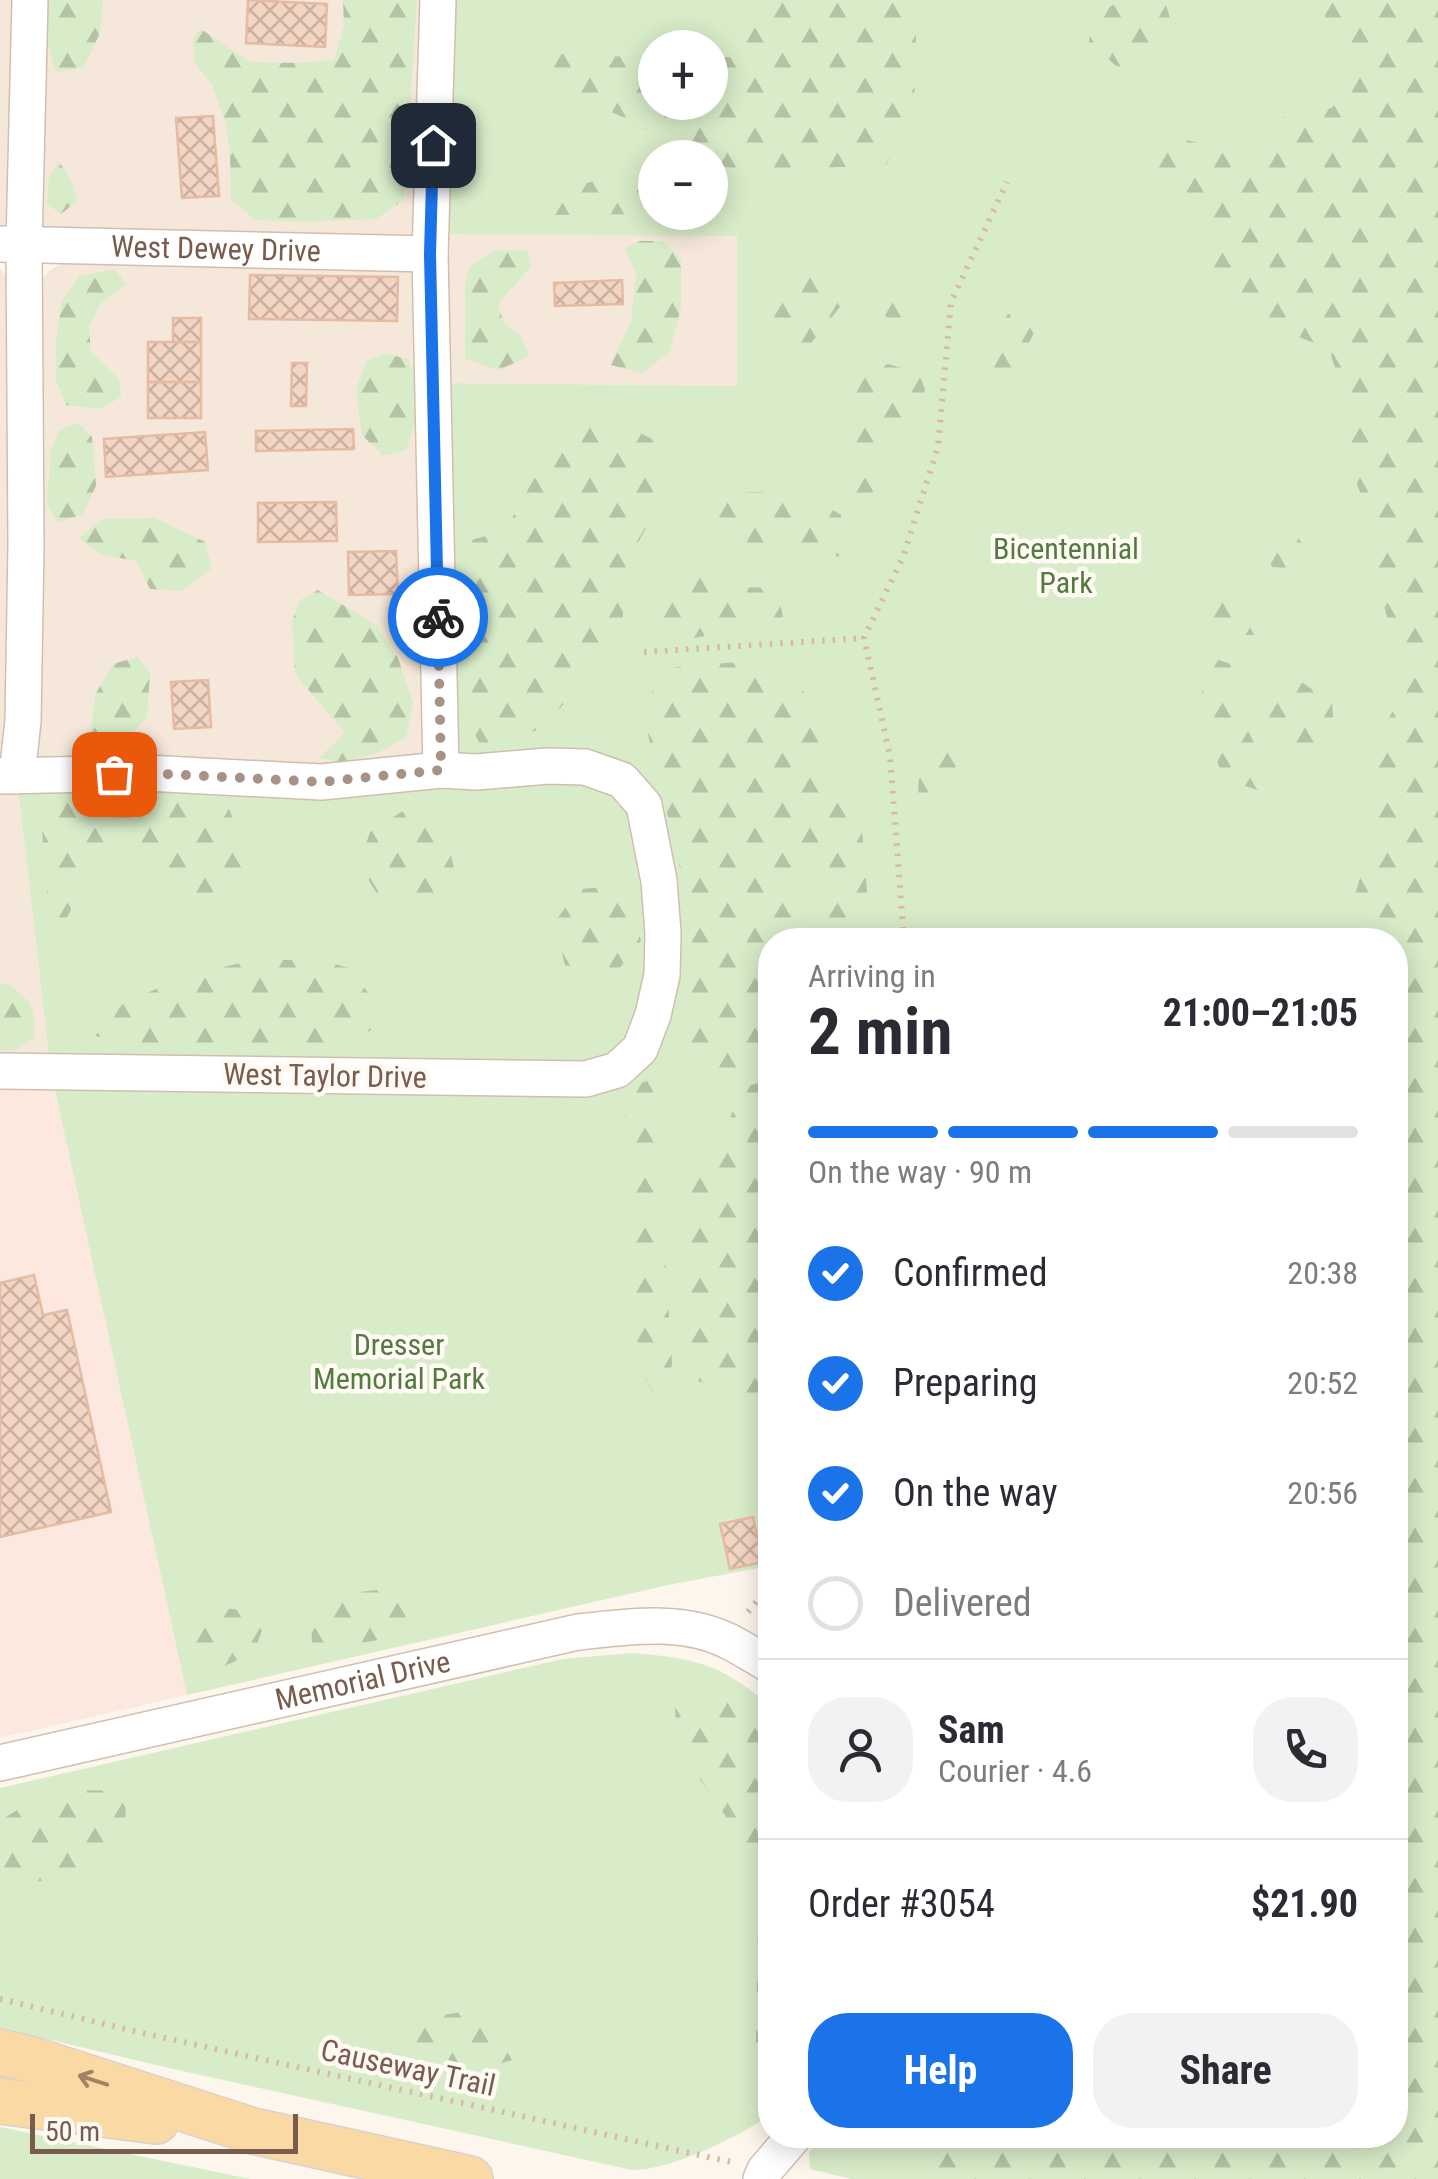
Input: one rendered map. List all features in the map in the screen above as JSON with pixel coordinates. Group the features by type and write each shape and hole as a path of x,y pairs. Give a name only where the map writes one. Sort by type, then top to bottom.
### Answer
{"main road":[{"path":"0,2052 253,2132"},
{"path":"0,2101 253,2132 470,2179"}],"street":[{"path":"30,0 12,244 26,564 24,720 8,776 146,773 321,782 441,770 430,254 438,0"},
{"name":"West Dewey Drive","path":"12,244 430,254"},
{"name":"West Taylor Drive","path":"0,1071 586,1079 617,1070 640,1049 662,975 660,882 644,805 622,780 585,767 441,770"},
{"name":"Memorial Drive","path":"0,1763 578,1632 666,1626 727,1640 758,1658"},
{"path":"763,2174 784,2148"}],"path":[{"path":"903,928 890,756 864,638 903,557 938,447 952,302 1008,182"},
{"path":"644,652 864,638"},
{"name":"Causeway Trail","path":"0,1999 763,2174"}],"shaded area":[{"path":"0,0 18,0 13,209 6,228 0,231"},
{"path":"43,0 430,0 415,235 407,238 39,228"},
{"path":"447,234 737,235 737,386 448,383"},
{"path":"65,261 384,266 411,272 418,278 427,754 361,769 38,767 34,755 39,283"},
{"path":"0,269 13,292 5,750 0,755"},
{"path":"0,787 18,787 50,1065 0,1063"},
{"path":"0,1081 53,1081 187,1695 0,1738"}],"green space":[{"path":"50,0 103,0 100,33 84,67 56,73 44,32"},
{"path":"343,0 417,0 404,200 376,219 255,220 231,200 226,123 212,85 195,63 193,38 201,29 250,62 334,60 344,26"},
{"name":"Bicentennial Park","path":"447,0 1438,0 1438,2179 851,2179 810,2169 809,2152 813,2148 1408,2148 1408,928 758,928 758,1568 668,1585 187,1695 53,1081 579,1088 663,1027 639,776 619,760 586,755 450,758 448,383 737,386 737,236 447,234"},
{"path":"749,0 917,0 914,107 886,165 749,171 728,167 728,140 662,140 638,124 565,91 538,53 638,57 638,120 728,120 728,57 735,57 749,28"},
{"path":"1127,0 1165,2 1176,38 1154,70 1116,66 1089,42 1092,19"},
{"path":"1322,0 1438,0 1438,2179 927,2179 901,2166 898,2148 1408,2148 1408,928 1346,928 1378,813 1374,768 1382,730 1406,688 1370,553 1361,495 1348,459 1343,392 1329,349 1294,335 1254,328 1222,302 1200,218 1145,184 1152,131 1229,151 1261,148 1284,117 1332,108 1358,77 1332,52"},
{"path":"59,162 71,179 77,201 61,214 47,204 49,177"},
{"path":"638,176 638,214 535,215 550,192 607,178"},
{"path":"640,241 664,241 681,260 681,307 670,352 642,373 611,365 631,321 636,275 625,248"},
{"path":"527,250 531,267 498,304 504,324 522,337 529,356 499,370 465,359 465,284 470,266 495,251"},
{"path":"783,268 829,269 844,302 807,348 776,347 762,297"},
{"path":"114,269 127,284 102,302 89,326 91,352 119,379 121,397 100,409 66,405 56,380 62,300 80,276"},
{"path":"887,272 906,279 917,315 896,328 879,308 877,286"},
{"path":"1025,302 1040,321 1015,370 991,387 988,353 1007,315"},
{"path":"385,353 409,360 417,406 406,450 383,456 362,435 356,390 366,361"},
{"path":"888,364 919,373 925,390 913,422 882,434 875,452 875,492 850,498 842,435 862,375"},
{"path":"613,419 660,443 662,499 626,564 622,629 545,726 512,742 480,744 465,716 470,675 467,541 505,531 564,430"},
{"path":"78,423 92,437 96,486 82,515 57,522 47,503 51,449 59,430"},
{"path":"716,493 810,496 841,515 843,556 801,558 717,534"},
{"path":"155,518 205,542 212,568 182,591 150,589 136,561 100,554 79,538 102,519"},
{"path":"1294,533 1310,553 1296,570 1272,567 1263,550 1271,535"},
{"path":"695,561 745,587 771,588 783,617 693,638 657,628 663,585"},
{"path":"318,590 376,625 398,658 413,703 406,738 344,763 319,758 345,733 295,674 292,621 300,600"},
{"path":"1212,596 1238,596 1267,613 1254,635 1214,635 1195,603"},
{"path":"137,657 150,672 147,718 120,745 89,747 95,695 113,664"},
{"path":"1209,657 1231,664 1236,708 1262,758 1263,792 1224,779 1202,705"},
{"path":"751,661 788,680 821,705 830,789 862,831 870,928 823,928 822,896 813,870 797,890 796,928 758,928 758,1060 732,1072 688,1069 677,1045 689,1003 693,947 673,834 647,728 653,687 675,667"},
{"path":"1287,672 1332,703 1336,749 1308,770 1274,748 1263,715 1263,695 1274,675"},
{"path":"951,734 964,748 952,792 935,814 917,815 919,774 936,738"},
{"path":"547,777 614,790 632,815 647,863 653,966 632,1041 584,1068 50,1065 18,787"},
{"path":"142,790 224,799 238,834 246,892 202,911 173,873 126,840 82,846 84,883 61,930 49,912 41,819 78,792"},
{"path":"406,809 443,818 454,869 427,904 381,900 359,865 370,832"},
{"path":"608,887 632,909 641,941 615,974 565,965 554,923 579,889"},
{"path":"254,960 320,960 349,968 370,995 372,1029 347,1047 294,1049 136,1044 95,1036 122,1005 181,977"},
{"path":"7,983 30,1006 34,1038 16,1050 0,1051 0,985"},
{"path":"653,1079 672,1362 670,1387 655,1395 639,1368 625,1115 625,1088"},
{"path":"758,1083 758,1397 697,1381 690,1368 687,1144 717,1156 732,1113 747,1086"},
{"path":"377,1590 408,1607 401,1636 312,1647 311,1614 341,1594"},
{"path":"218,1608 246,1610 262,1630 254,1653 215,1670 187,1654 189,1621"},
{"path":"632,1653 673,1657 721,1672 758,1697 758,2122 685,2158 632,2170 0,2028 0,1788 563,1659"},
{"path":"675,1696 731,1703 758,1726 758,1863 676,1745"},
{"path":"74,1790 126,1791 125,1833 70,1879 1,1884 0,1821 20,1808"},
{"path":"758,1924 758,2043 756,2043"},
{"path":"461,2012 511,2028 516,2059 470,2072 410,2044 415,2020"},
{"path":"0,2127 250,2179 0,2179"}],"building":[{"path":"248,0 327,4 325,47 246,43"},
{"path":"213,116 219,196 182,198 176,118"},
{"path":"250,275 398,277 397,321 249,319"},
{"path":"622,280 623,304 555,306 554,283"},
{"path":"173,318 201,318 201,342 173,342"},
{"path":"148,342 201,342 201,382 148,382"},
{"path":"292,363 307,363 306,406 291,406"},
{"path":"148,382 201,382 201,418 148,418"},
{"path":"353,429 354,449 256,451 256,431"},
{"path":"205,432 208,470 106,477 104,439"},
{"path":"336,502 337,541 258,542 258,503"},
{"path":"396,551 398,594 349,595 348,552"},
{"path":"208,680 211,727 174,729 171,682"},
{"path":"34,1275 43,1315 67,1310 111,1512 0,1537 0,1283"},
{"path":"753,1517 758,1563 730,1569 720,1524"}],"way so far":[{"path":"114,774 321,782 441,770 438,617"}],"route":[{"path":"433,145 430,254 438,617"}],"park label":[{"name":"Dresser Memorial Park","path":"399,1362"}]}
